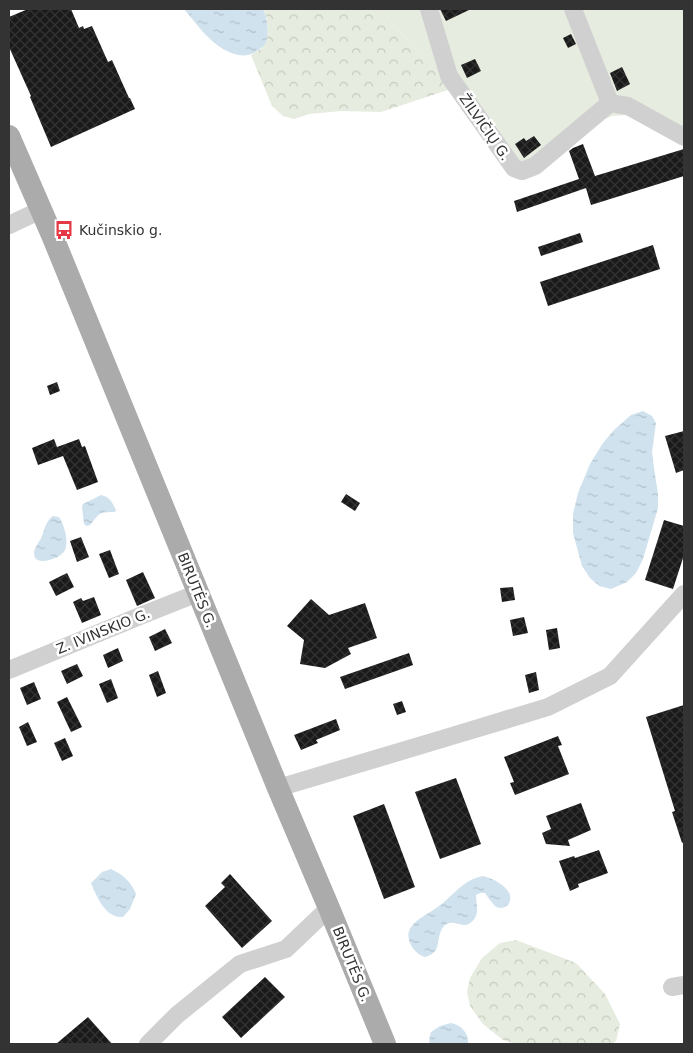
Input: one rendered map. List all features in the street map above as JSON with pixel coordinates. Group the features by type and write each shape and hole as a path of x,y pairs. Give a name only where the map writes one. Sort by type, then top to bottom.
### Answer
{"main road":[{"name":"BIRUTĖS G.","path":"9,136 384,1044"}],"street":[{"name":"ŽILVIČIŲ G.","path":"429,9 449,76 514,168 522,171 534,166 610,103"},
{"path":"573,9 610,103 628,106 684,137"},
{"path":"9,225 41,210"},
{"name":"Z. IVINSKIO G.","path":"9,670 198,593"},
{"path":"278,788 548,707 610,676 684,594"},
{"path":"148,1044 178,1015 240,964 286,948 329,908"}],"green space":[{"path":"263,9 380,9 451,89 381,112 342,111 309,114 294,119 283,116 272,106 251,55 265,44 267,23"},
{"path":"380,9 684,9 684,145 626,115 612,116 602,120 515,175 451,89"},
{"path":"516,940 576,963 605,994 620,1024 616,1041 611,1044 517,1044 503,1040 483,1024 470,1006 467,992 470,978 482,958 500,943"}],"water":[{"path":"184,9 263,9 268,28 266,42 249,55 237,55 229,52 208,37"},
{"path":"643,411 652,416 656,423 652,452 658,508 643,559 636,573 627,582 611,589 599,586 590,578 582,566 573,533 573,514 578,493 590,464 603,443 631,415"},
{"path":"101,495 112,502 116,510 115,512 100,514 87,526 84,524 83,504"},
{"path":"53,516 59,517 63,524 66,537 65,550 59,556 49,560 39,560 35,558 35,549 47,522"},
{"path":"111,869 132,885 136,894 130,909 123,917 111,914 102,906 91,883 102,872"},
{"path":"483,876 496,881 508,891 510,900 508,905 504,908 499,908 492,903 485,893 476,895 477,913 471,923 463,925 448,923 439,935 435,952 425,957 417,952 411,945 409,938 409,931 416,921 439,906 470,880"},
{"path":"451,1023 464,1030 468,1044 430,1044 431,1032 440,1026"}],"building":[{"path":"28,9 71,9 79,28 83,26 84,29 92,26 108,62 112,60 135,109 51,147 9,47 9,17"},
{"path":"440,9 471,9 446,21"},
{"path":"571,34 576,44 568,48 563,38"},
{"path":"475,59 481,71 467,78 461,65"},
{"path":"622,67 630,84 617,91 610,73"},
{"path":"534,136 541,145 524,158 515,144 524,138 526,141"},
{"path":"583,144 595,176 684,149 684,176 591,205 586,188 517,212 514,201 579,179 569,151"},
{"path":"580,233 583,242 541,256 538,247"},
{"path":"653,245 660,269 548,306 540,282"},
{"path":"57,382 60,391 50,395 47,386"},
{"path":"684,431 684,470 676,473 665,436"},
{"path":"54,439 57,447 79,439 82,447 85,446 98,482 77,490 63,456 38,465 32,448"},
{"path":"346,494 360,503 355,511 341,502"},
{"path":"664,520 684,526 684,555 673,589 645,580"},
{"path":"81,537 89,557 77,562 70,541"},
{"path":"110,550 119,574 109,578 99,554"},
{"path":"143,572 155,598 137,606 126,580"},
{"path":"67,573 74,587 56,596 49,582"},
{"path":"513,587 515,600 502,602 500,588"},
{"path":"94,597 101,615 82,623 73,602 81,598 83,601"},
{"path":"311,599 329,615 365,603 377,638 348,648 351,654 325,668 300,664 304,640 287,626"},
{"path":"524,617 528,633 513,636 510,620"},
{"path":"557,628 560,648 549,650 546,630"},
{"path":"165,629 172,643 155,651 149,637"},
{"path":"118,648 123,661 108,668 103,655"},
{"path":"409,653 413,665 345,689 340,677"},
{"path":"77,664 83,676 67,684 61,671"},
{"path":"158,671 166,693 157,697 149,675"},
{"path":"536,672 539,690 529,693 525,675"},
{"path":"111,679 118,698 107,703 99,684"},
{"path":"34,682 41,699 27,705 20,688"},
{"path":"67,697 82,727 71,732 57,702"},
{"path":"402,701 406,712 397,715 393,704"},
{"path":"684,705 684,842 682,843 672,812 675,811 646,717"},
{"path":"336,719 340,730 316,740 318,743 301,750 294,735"},
{"path":"28,722 37,742 27,746 19,727"},
{"path":"558,736 562,745 558,746 569,774 515,795 510,783 514,782 504,757"},
{"path":"65,738 73,756 62,761 54,743"},
{"path":"456,778 481,844 440,859 415,792"},
{"path":"581,803 591,830 568,840 570,846 546,844 542,833 551,829 546,816"},
{"path":"384,804 415,887 384,899 353,816"},
{"path":"599,850 608,873 578,884 579,887 570,891 559,861"},
{"path":"230,874 272,921 242,948 205,906 225,887 221,883"},
{"path":"265,977 285,997 241,1038 222,1017"},
{"path":"88,1017 112,1044 56,1044"}],"place":[{"name":"Kučinskio g.","path":"64,230"}]}
